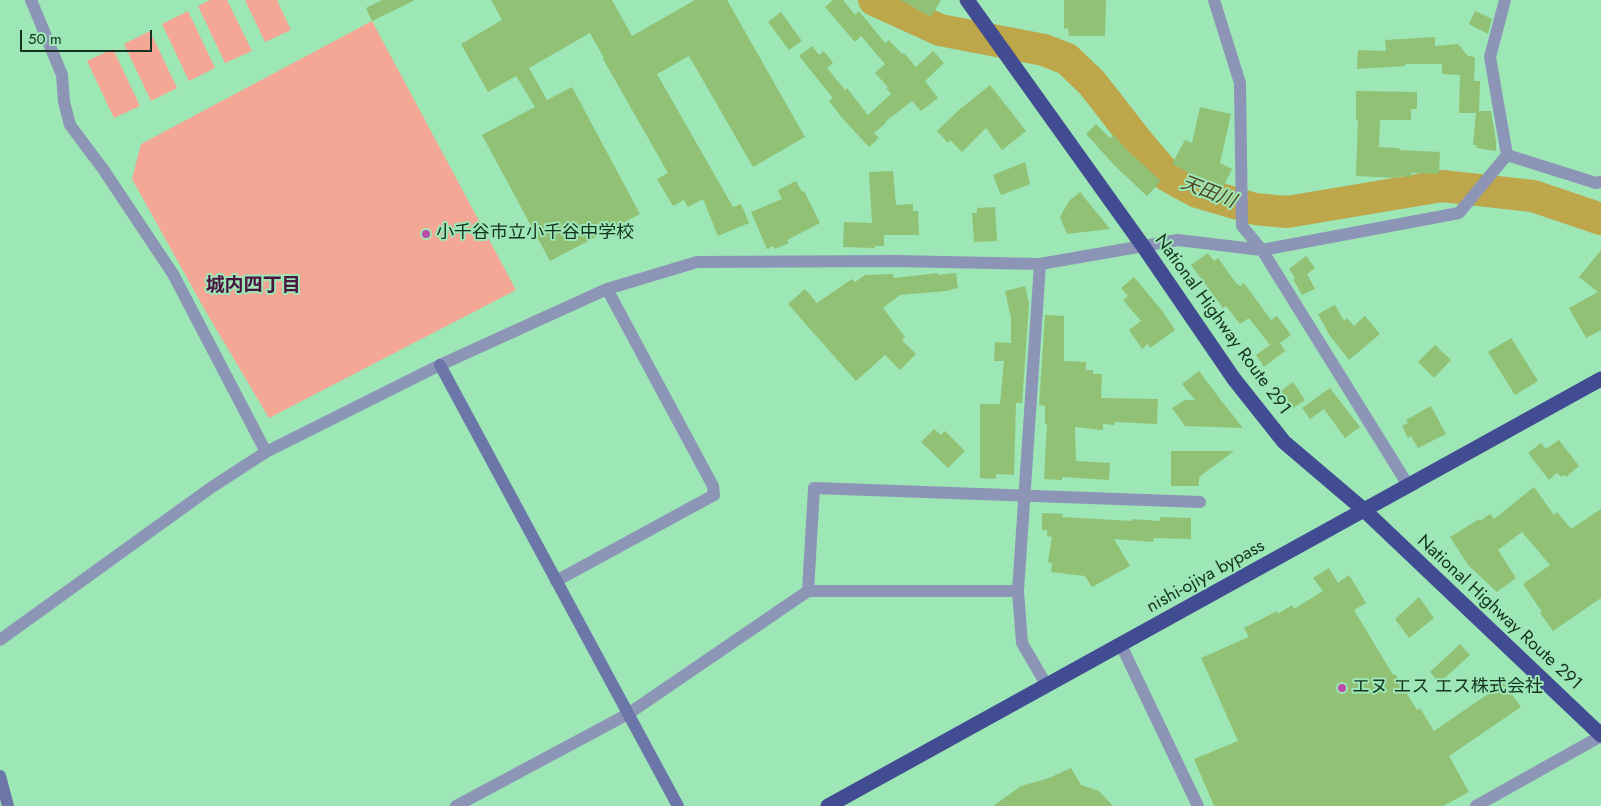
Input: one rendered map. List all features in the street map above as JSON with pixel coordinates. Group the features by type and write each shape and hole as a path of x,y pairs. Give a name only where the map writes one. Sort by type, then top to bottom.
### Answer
{"highway":[{"name":"National Highway Route 291","path":"967,0 1143,246 1234,379 1284,442 1364,510 1601,736"},
{"name":"nishi-ojiya bypass","path":"828,806 1601,379"}],"street":[{"path":"31,0 62,75 64,102 70,126 103,169 173,274 266,452"},
{"path":"1214,0 1240,83 1242,226 1262,250 1408,485"},
{"path":"0,640 212,487 266,452 440,366 607,289 697,262 896,260 1040,264 1178,240 1262,250 1459,213 1507,155 1490,57 1505,0"},
{"path":"1507,155 1596,183 1601,182"},
{"path":"1040,264 1018,591 1022,643 1047,686"},
{"path":"556,581 714,495 712,486 607,289"},
{"path":"440,366 678,806"},
{"path":"808,591 814,488 1200,502"},
{"path":"456,806 628,714 808,591 1018,591"},
{"path":"1121,645 1198,806"},
{"path":"1476,806 1601,736"},
{"path":"0,776 8,806"}],"shaded area":[{"path":"210,0 227,0 252,51 225,63 198,6"},
{"path":"245,0 277,0 291,30 265,42"},
{"path":"188,11 215,68 189,81 162,24"},
{"path":"372,21 516,290 269,418 206,312 132,179 141,144"},
{"path":"150,31 177,88 151,101 124,44"},
{"path":"113,49 140,106 114,118 87,61"}],"building":[{"path":"382,0 415,0 372,21 366,8"},
{"path":"491,0 612,0 632,36 695,0 727,0 805,137 753,167 689,56 657,74 733,207 741,204 749,223 718,236 703,199 688,207 684,200 673,206 657,179 668,173 590,33 529,68 547,100 572,87 640,214 550,261 482,135 535,107 516,76 488,92 461,44 502,20"},
{"path":"833,0 843,0 855,15 859,11 885,43 889,40 916,67 933,51 944,63 925,81 938,98 921,111 912,101 874,133 879,138 869,147 829,101 833,98 799,56 812,46 819,55 824,51 833,63 827,68 845,90 847,88 868,115 891,94 886,88 888,87 875,73 885,64 861,36 855,42 825,7"},
{"path":"900,0 941,0 931,17"},
{"path":"1064,0 1106,0 1105,36 1069,36 1068,28 1064,29"},
{"path":"1475,11 1492,19 1488,34 1469,24"},
{"path":"781,12 802,41 789,50 768,22"},
{"path":"1435,37 1435,46 1458,44 1468,56 1475,57 1474,81 1480,81 1479,111 1491,111 1496,151 1476,148 1477,145 1473,145 1476,113 1459,113 1460,75 1442,74 1442,64 1405,64 1405,66 1357,69 1358,50 1386,51 1385,40"},
{"path":"990,85 1026,131 1002,150 986,128 962,152 950,140 948,143 937,131"},
{"path":"1356,91 1417,92 1417,109 1411,109 1411,120 1380,120 1379,147 1440,152 1439,174 1411,173 1411,177 1399,176 1398,178 1356,176 1358,120 1356,120"},
{"path":"1200,107 1231,114 1220,163 1232,169 1222,190 1172,164 1185,140 1192,143"},
{"path":"1096,124 1110,138 1114,135 1125,148 1161,181 1147,196 1115,166 1086,134"},
{"path":"1025,162 1030,184 1001,195 993,175"},
{"path":"893,171 896,205 913,204 913,211 918,211 919,235 884,235 884,246 875,246 875,248 843,247 844,222 872,223 869,172"},
{"path":"796,181 802,192 804,191 820,223 787,240 789,243 775,249 773,246 767,249 751,212 782,199 778,190"},
{"path":"1080,192 1110,229 1067,234 1060,217 1069,201"},
{"path":"995,207 997,241 974,242 972,213 977,213 977,208"},
{"path":"1601,250 1601,330 1586,338 1569,308 1598,292 1579,277"},
{"path":"1208,253 1214,261 1218,258 1236,283 1240,286 1244,283 1271,320 1277,316 1291,335 1280,343 1285,351 1264,367 1256,355 1270,345 1249,318 1240,324 1226,306 1223,308 1191,265"},
{"path":"1306,256 1315,268 1307,274 1315,289 1302,295 1289,269"},
{"path":"938,273 938,275 956,273 958,288 946,291 900,295 883,308 905,337 902,340 916,354 900,370 885,355 856,381 788,304 805,289 817,303 852,279 855,282 865,275 893,274 894,278"},
{"path":"1134,277 1163,312 1175,330 1150,348 1148,344 1142,349 1129,330 1141,321 1123,300 1128,296 1121,288"},
{"path":"1025,286 1029,304 1022,403 1016,403 1014,475 996,474 996,479 980,478 980,404 1000,404 1004,361 994,361 995,342 1011,343 1011,318 1005,291"},
{"path":"1335,305 1344,321 1347,318 1354,326 1365,316 1380,334 1349,360 1330,336 1318,314"},
{"path":"1045,315 1064,316 1064,361 1086,362 1086,370 1093,370 1093,374 1102,374 1101,398 1158,399 1157,424 1115,422 1114,425 1103,424 1103,430 1075,427 1076,461 1110,463 1109,480 1062,477 1062,480 1044,479 1047,424 1045,424 1045,406 1039,405"},
{"path":"1511,338 1538,381 1515,395 1488,352"},
{"path":"1435,345 1451,360 1434,378 1418,362"},
{"path":"1199,371 1243,428 1185,426 1172,408 1185,400 1195,400 1182,384"},
{"path":"1293,382 1305,400 1293,408 1281,391"},
{"path":"1330,388 1360,427 1345,438 1324,409 1310,419 1302,408"},
{"path":"1431,406 1446,434 1418,448 1411,436 1408,438 1402,426 1408,423 1406,420"},
{"path":"934,429 941,435 945,431 965,451 948,468 921,442"},
{"path":"1559,440 1579,466 1566,477 1564,475 1561,477 1557,473 1549,480 1528,453 1541,443 1546,449"},
{"path":"1171,451 1234,451 1199,477 1199,486 1171,486"},
{"path":"1534,487 1554,515 1557,512 1571,529 1601,509 1601,598 1553,631 1523,584 1550,565 1522,532 1498,550 1516,578 1497,592 1468,565 1450,537 1490,514 1494,519"},
{"path":"1042,513 1063,514 1062,517 1132,521 1132,519 1160,521 1160,517 1191,518 1191,539 1154,538 1153,542 1114,539 1130,566 1092,587 1085,576 1051,572 1052,563 1048,562 1052,537 1047,536 1047,530 1042,530"},
{"name":"エヌ エス エス株式会社","path":"1329,568 1338,583 1349,575 1366,603 1354,610 1393,675 1395,674 1417,710 1420,708 1434,731 1504,683 1521,707 1449,756 1469,792 1443,806 1214,806 1194,759 1238,741 1201,658 1249,637 1244,628 1277,611 1278,614 1292,605 1294,609 1323,591 1313,578"},
{"path":"1419,597 1434,618 1409,638 1395,619"},
{"path":"1460,644 1470,655 1439,683 1430,672"},
{"path":"1071,768 1081,785 1099,791 1113,806 993,806 1021,786 1049,778"}],"waterway":[{"name":"天田川","path":"874,0 940,30 1044,50 1067,59 1092,83 1166,175 1197,192 1255,209 1287,212 1442,186 1533,196 1601,219"}],"place":[{"name":"小千谷市立小千谷中学校","path":"426,234"},
{"name":"エヌ エス エス株式会社","path":"1342,688"}],"district":[{"name":"城内四丁目","path":"253,286"}]}
